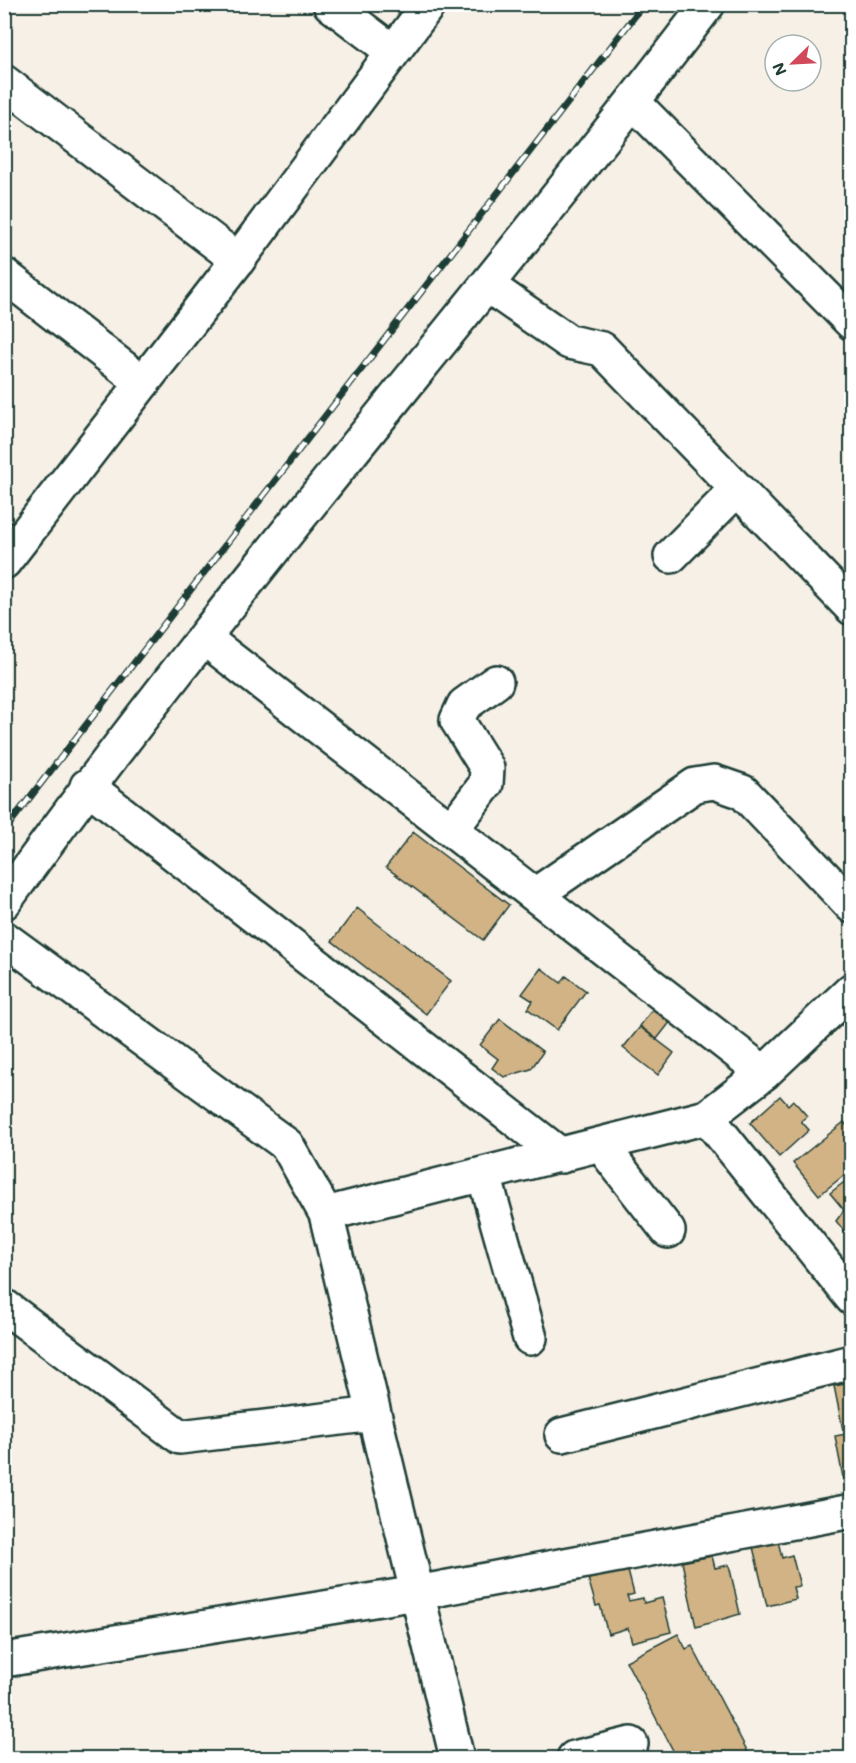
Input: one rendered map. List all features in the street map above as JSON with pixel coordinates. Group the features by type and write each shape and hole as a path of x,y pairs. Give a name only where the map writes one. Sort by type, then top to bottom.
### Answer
{"street":[{"path":"330,4 392,51"},
{"path":"4,562 238,260 429,4"},
{"path":"4,902 87,786 633,102 708,4"},
{"path":"4,82 238,260"},
{"path":"633,102 852,323"},
{"path":"4,275 143,383"},
{"path":"487,285 569,342 602,349 852,608"},
{"path":"671,556 737,489"},
{"path":"204,638 765,1073"},
{"path":"451,830 486,784 488,768 458,720 464,705 496,682"},
{"path":"535,895 695,785 714,782 743,792 852,906"},
{"path":"87,786 562,1155"},
{"path":"4,938 287,1145 326,1214 457,1758"},
{"path":"326,1214 706,1117 765,1073 852,990"},
{"path":"706,1117 845,1277"},
{"path":"602,1145 668,1231"},
{"path":"484,1175 530,1338"},
{"path":"4,1305 180,1437 374,1414"},
{"path":"562,1435 852,1362"},
{"path":"4,1660 417,1593 852,1511"},
{"path":"574,1758 631,1744"}],"building":[{"path":"413,832 509,905 483,940 386,867"},
{"path":"357,908 451,981 426,1014 332,941"},
{"path":"541,968 561,983 566,976 586,991 557,1030 528,1009 533,1001 522,994"},
{"path":"657,1003 675,1016 657,1039 640,1026"},
{"path":"500,1019 543,1052 531,1069 504,1077 492,1068 498,1059 480,1045"},
{"path":"640,1027 674,1053 658,1075 623,1048"},
{"path":"780,1096 788,1105 793,1100 807,1116 801,1121 809,1130 779,1157 750,1123"},
{"path":"844,1122 852,1132 852,1169 819,1195 793,1163"},
{"path":"852,1176 852,1227 845,1232 836,1221 844,1210 830,1193"},
{"path":"851,1383 852,1428 843,1430 834,1386"},
{"path":"852,1433 852,1487 845,1488 835,1436"},
{"path":"778,1541 782,1558 792,1555 800,1586 793,1587 796,1599 767,1606 753,1547"},
{"path":"712,1556 715,1568 729,1565 740,1614 696,1627 682,1562"},
{"path":"627,1567 634,1594 627,1596 629,1601 643,1598 644,1603 662,1598 671,1632 632,1642 628,1628 608,1634 600,1605 596,1606 588,1578"},
{"path":"678,1634 686,1649 692,1646 751,1758 677,1758 626,1661"}],"railway":[{"path":"4,831 644,4"}]}
